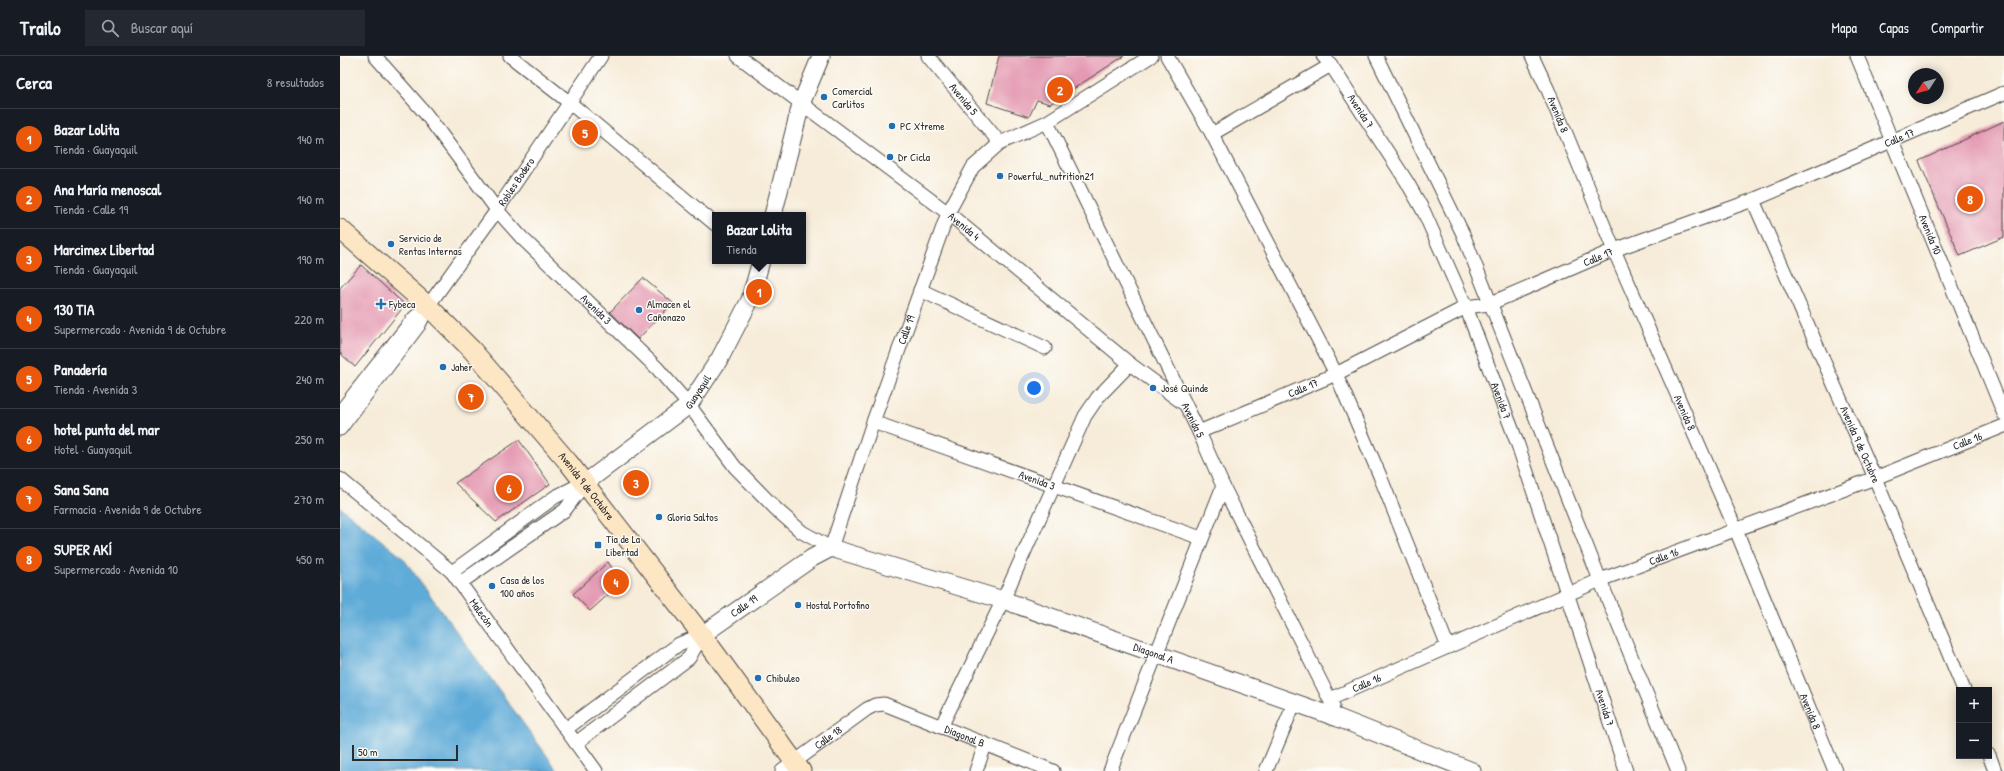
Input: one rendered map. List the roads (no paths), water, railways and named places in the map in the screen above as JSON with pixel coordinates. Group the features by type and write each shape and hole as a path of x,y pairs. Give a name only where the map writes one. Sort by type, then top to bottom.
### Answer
{"main road":[{"name":"Avenida 9 de Octubre","path":"340,229 428,306 472,350 585,483 707,631 792,768"}],"street":[{"name":"Avenida 3","path":"375,56 426,114 497,210 521,237 657,368 688,405 734,467 777,510 802,532 831,548"},
{"path":"510,56 570,103 712,221"},
{"name":"Robles Bodero","path":"340,429 419,325 428,306 497,210 601,56"},
{"name":"Avenida 4","path":"738,56 948,213 1130,364 1184,404"},
{"path":"774,212 801,104 821,56"},
{"name":"Avenida 5","path":"928,56 1000,143"},
{"name":"Calle 19","path":"566,729 679,644 707,631 812,558 831,548 873,422 948,213 973,167 1000,143 1047,122 1151,56"},
{"path":"1167,56 1212,134 1336,374 1380,476 1448,646"},
{"path":"1376,56 1463,234 1489,304 1678,771"},
{"name":"Avenida 8","path":"1532,56 1548,90 1614,250 1736,530 1835,771"},
{"name":"Avenida 10","path":"1857,56 2004,414"},
{"path":"1212,134 1327,60"},
{"name":"Avenida 7","path":"1327,60 1407,182 1424,212 1466,307 1518,445 1626,771"},
{"name":"Calle 17","path":"1199,432 1336,374 1466,307 1489,304 1614,250 1753,200 2004,93"},
{"name":"Avenida 5","path":"1047,122 1199,432 1222,486 1330,699 1338,718"},
{"name":"Avenida 9 de Octubre","path":"1753,200 1875,478 1963,687"},
{"name":"Guayaquil","path":"452,572 554,497 585,483 688,405 720,358 747,306 759,264"},
{"path":"920,290 1045,348"},
{"name":"Robles Bodero","path":"340,412 413,319 428,306"},
{"path":"941,727 1003,600 1085,416 1098,396 1130,364"},
{"name":"Avenida 3","path":"873,422 1202,538"},
{"name":"Calle 16","path":"1330,699 1600,580 1875,478 2004,426"},
{"name":"Malecón","path":"340,479 452,572 596,771"},
{"name":"Guayaquil","path":"460,583 565,510 585,483"},
{"path":"1110,771 1222,486"},
{"name":"Diagonal A","path":"831,548 1003,600 1294,704 1338,718 1472,771"},
{"name":"Calle 19","path":"576,743 689,658 707,631"},
{"name":"Diagonal B","path":"875,705 884,704 1053,771"},
{"path":"1266,771 1294,704"},
{"name":"Calle 18","path":"792,768 875,705"},
{"path":"976,771 985,745"},
{"path":"1990,759 1995,771"}],"water":[{"path":"340,507 403,558 558,771 340,771"}],"place":[{"name":"Ana María menoscal","path":"1060,90"},
{"name":"Comercial Carlitos","path":"824,97"},
{"name":"PC Xtreme","path":"892,126"},
{"name":"Panadería","path":"585,133"},
{"name":"Dr Cicla","path":"890,157"},
{"name":"Powerful_nutrition21","path":"1000,176"},
{"name":"SUPER AKÍ","path":"1970,199"},
{"name":"Servicio de Rentas Internas","path":"391,244"},
{"name":"Bazar Lolita","path":"759,292"},
{"name":"Fybeca","path":"381,304"},
{"name":"Almacen el Cañonazo","path":"639,310"},
{"name":"Jaher","path":"443,367"},
{"name":"José Quinde","path":"1153,388"},
{"name":"Sana Sana","path":"471,397"},
{"name":"Marcimex Libertad","path":"636,483"},
{"name":"hotel punta del mar","path":"509,488"},
{"name":"Gloria Saltos","path":"659,517"},
{"name":"Tía de La Libertad","path":"598,545"},
{"name":"130 TIA","path":"616,582"},
{"name":"Casa de los 100 años","path":"492,586"},
{"name":"Hostal Portofino","path":"798,605"},
{"name":"Chibuleo","path":"758,678"}]}
